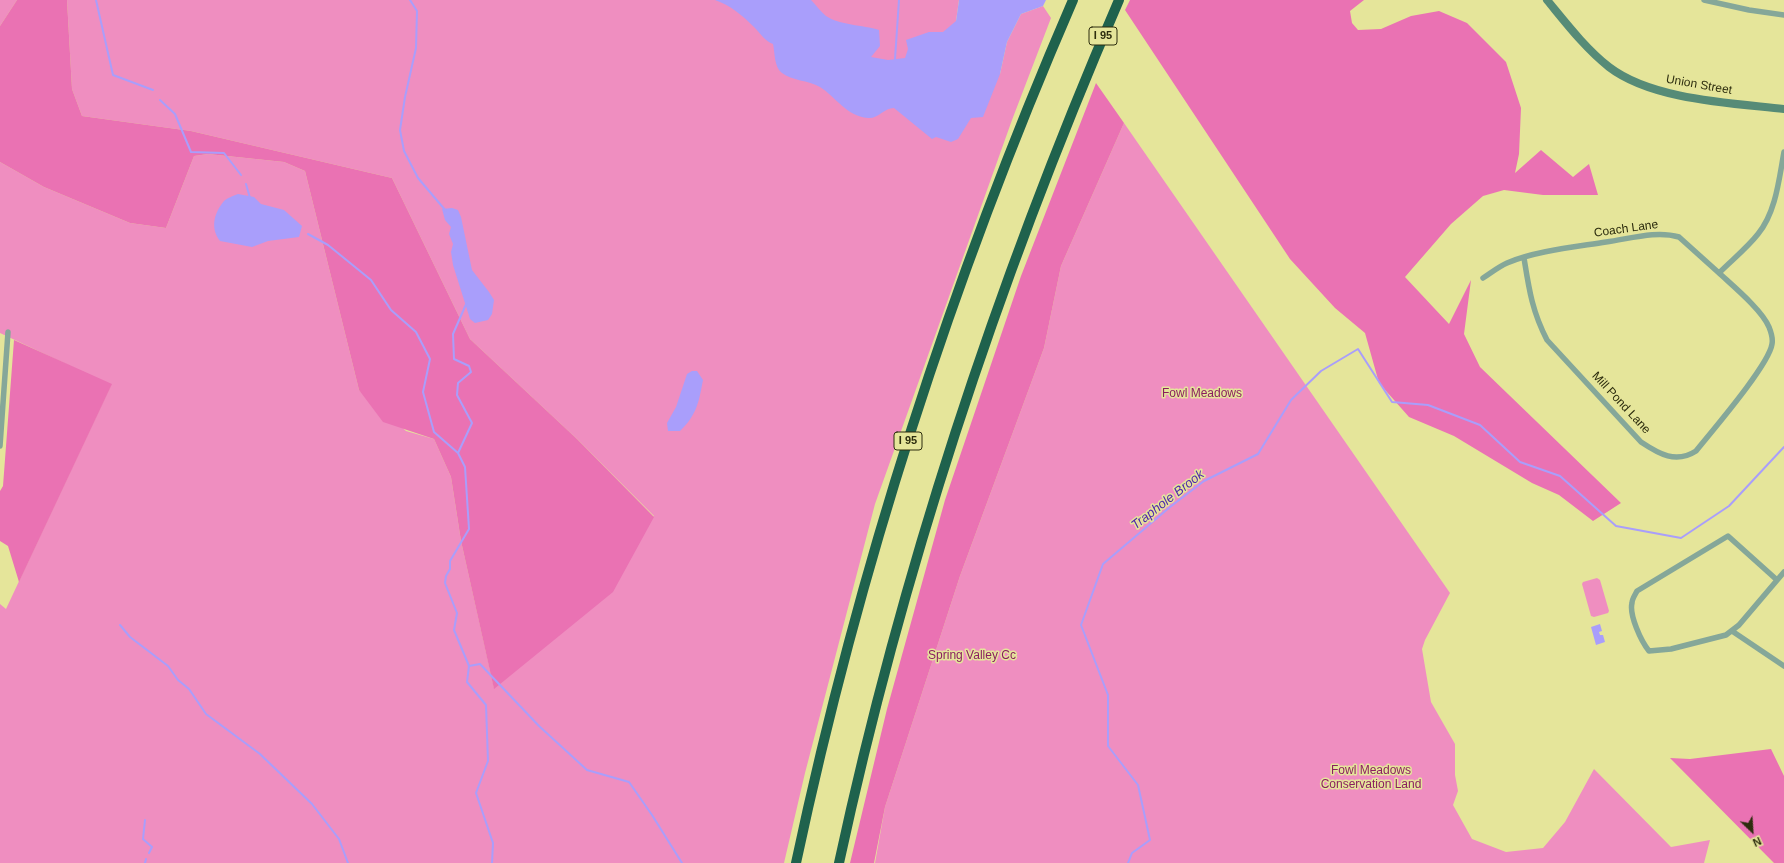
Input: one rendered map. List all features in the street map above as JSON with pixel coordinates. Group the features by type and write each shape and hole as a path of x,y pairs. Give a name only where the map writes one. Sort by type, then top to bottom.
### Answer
{"highway":[{"name":"I 95","path":"796,863 852,630 912,427 957,294 990,204 1030,102 1073,0"},
{"name":"I 95","path":"839,863 873,718 899,619 956,429 1030,219 1077,100 1119,0"}],"main road":[{"name":"Union Street","path":"1547,0 1595,55 1610,68 1626,77 1671,94 1710,101 1784,109"}],"street":[{"path":"1704,0 1749,10 1784,15"},
{"path":"1719,273 1758,234 1768,219 1777,189 1784,152"},
{"name":"Coach Lane","path":"1483,278 1506,264 1524,258 1579,247 1653,235 1671,234 1679,236 1719,273"},
{"name":"Mill Pond Lane","path":"1524,258 1535,314 1547,340 1641,442 1657,453 1670,457 1685,456 1696,451 1753,378 1766,359 1772,344 1771,334 1763,317 1719,273"},
{"path":"0,446 8,332"},
{"path":"1777,580 1731,537 1725,536 1637,591 1631,608 1638,632 1649,651 1671,649 1726,635 1732,631 1739,625 1784,572"},
{"path":"1732,631 1784,666"}],"green space":[{"path":"0,0 17,0 0,26"},
{"path":"67,0 959,0 956,21 1000,74 1007,42 1021,14 1043,6 1051,18 1012,120 875,504 805,773 784,863 0,863 0,604 6,609 111,385 0,333 0,162 44,187 130,223 166,228 194,156 208,154 284,162 305,171 359,390 406,431 434,439 451,477 461,541 494,688 654,516 577,439 470,339 392,178 191,131 82,116 72,89"},
{"path":"1124,123 1450,593 1425,640 1422,649 1431,702 1455,744 1455,775 1458,791 1453,805 1472,839 1506,852 1543,848 1565,822 1594,769 1671,847 1710,840 1704,863 875,863 885,807 960,576 1044,348 1061,266"},
{"path":"1597,578 1600,580 1609,611 1608,613 1594,617 1591,616 1582,584 1583,582"}],"shaded area":[{"path":"17,0 67,0 72,89 82,116 191,131 392,178 470,339 577,439 654,517 613,592 494,689 461,541 451,477 434,439 383,422 359,390 305,171 284,162 208,154 194,156 166,228 130,223 44,187 0,162 0,26"},
{"path":"715,0 811,0 826,16 831,19 879,30 880,46 871,57 888,60 905,58 908,49 906,40 929,32 943,32 956,21 959,0 1046,0 1043,6 1021,14 1007,42 1000,74 983,117 971,118 958,139 951,142 936,137 932,139 894,108 890,108 872,118 860,117 847,110 820,87 786,76 779,70 775,60 773,44 765,39 736,11"},
{"path":"1130,0 1364,0 1350,11 1352,23 1358,30 1381,29 1411,16 1439,11 1467,23 1506,62 1521,108 1519,154 1515,173 1541,150 1573,177 1589,164 1598,195 1543,195 1504,190 1483,196 1451,224 1405,277 1449,324 1471,280 1464,334 1480,367 1621,503 1593,521 1559,495 1532,483 1454,436 1409,417 1379,383 1365,333 1335,308 1290,259 1125,10"},
{"path":"1096,83 1124,123 1061,266 1044,348 960,576 885,807 874,863 850,863 887,709 945,500 1021,276"},
{"path":"238,194 254,197 261,204 284,210 302,226 299,237 268,241 252,247 220,241 214,226 214,221 218,210 224,201"},
{"path":"452,208 458,210 461,217 472,270 494,300 492,314 488,320 475,323 470,319 453,265 451,252 453,244 449,234 451,227 445,220 442,209"},
{"path":"14,340 112,384 19,582 8,546 0,541 0,491 3,486"},
{"path":"692,371 697,371 703,380 694,413 680,431 668,431 667,423 676,407 687,374"},
{"path":"1600,624 1602,631 1599,632 1600,635 1603,635 1605,642 1596,645 1591,627"},
{"path":"1771,749 1784,776 1784,863 1774,863 1670,758 1690,759"}],"waterway":[{"path":"96,0 113,75 153,90"},
{"path":"410,0 417,11 416,48 405,97 400,130 404,151 418,178 446,211"},
{"path":"895,59 899,0"},
{"path":"160,100 175,114 191,152 224,153 241,175"},
{"path":"246,184 250,198"},
{"path":"308,234 328,245 371,280 391,310 416,332 430,359 423,392 434,432 458,453"},
{"path":"467,302 453,334 454,359 469,366 471,372 458,383 457,395 472,423 458,453 465,467 469,529 450,561 450,569 446,576 445,583 457,613 454,630 469,666 467,682 486,705 488,761 476,793 493,843 492,863"},
{"name":"Traphole Brook","path":"1128,863 1132,853 1150,840 1138,785 1108,746 1108,695 1081,625 1103,564 1170,507 1204,481 1258,454 1291,400 1321,371 1358,349 1392,402 1428,405 1480,425 1520,462 1560,476 1616,526 1681,538 1729,506 1784,447"},
{"path":"120,625 130,637 168,666 178,680 189,689 206,714 260,754 312,804 339,839 348,863"},
{"path":"469,666 480,664 539,726 587,770 629,782 682,863"},
{"path":"145,820 143,839 152,847 149,853"},
{"path":"145,863 146,859"}],"park label":[{"name":"Fowl Meadows","path":"1202,394"},
{"name":"Spring Valley Cc","path":"972,656"},
{"name":"Fowl Meadows Conservation Land","path":"1371,778"}]}
